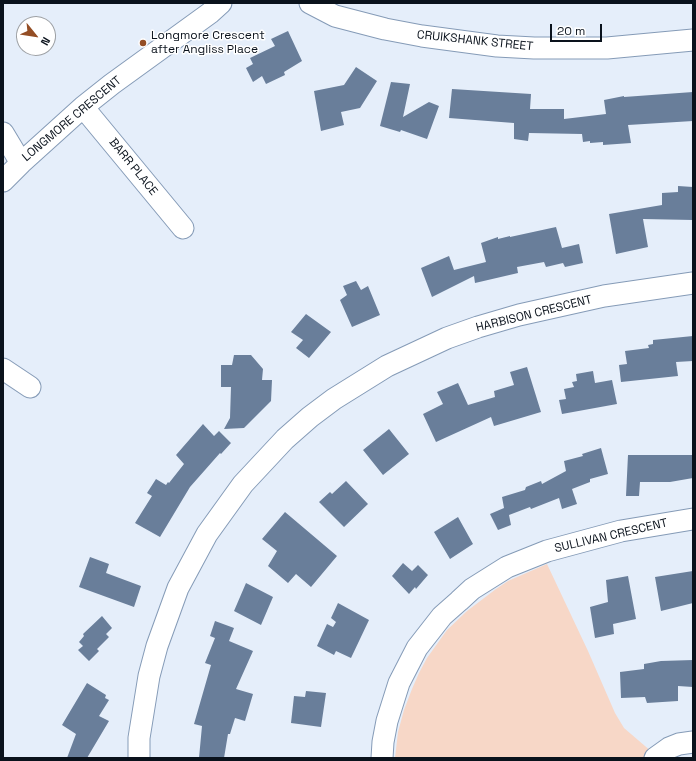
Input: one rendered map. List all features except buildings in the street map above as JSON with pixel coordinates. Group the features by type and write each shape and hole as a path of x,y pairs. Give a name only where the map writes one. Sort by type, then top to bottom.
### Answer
{"street":[{"name":"LONGMORE CRESCENT","path":"3,181 83,107 112,84 210,13 221,3"},
{"name":"CRUIKSHANK STREET","path":"310,3 335,16 385,29 422,36 497,46 534,48 607,48 693,40"},
{"name":"BARR PLACE","path":"83,107 183,228"},
{"path":"3,133 21,163"},
{"name":"HARBISON CRESCENT","path":"139,758 139,738 149,676 157,646 178,588 207,534 243,484 285,439 310,417 334,399 388,366 447,338 478,327 519,315 604,296 693,283"},
{"path":"3,369 30,387"},
{"name":"SULLIVAN CRESCENT","path":"382,758 387,721 399,683 417,648 442,616 472,589 508,567 547,551 622,531 693,519"},
{"path":"655,758 669,748 679,744 693,742"}],"shaded area":[{"path":"547,564 615,713 624,728 652,752 647,758 395,758 398,732 412,689 427,658 447,630 467,611 508,581"}],"place":[{"name":"Longmore Crescent after Angliss Place","path":"143,43"}]}
